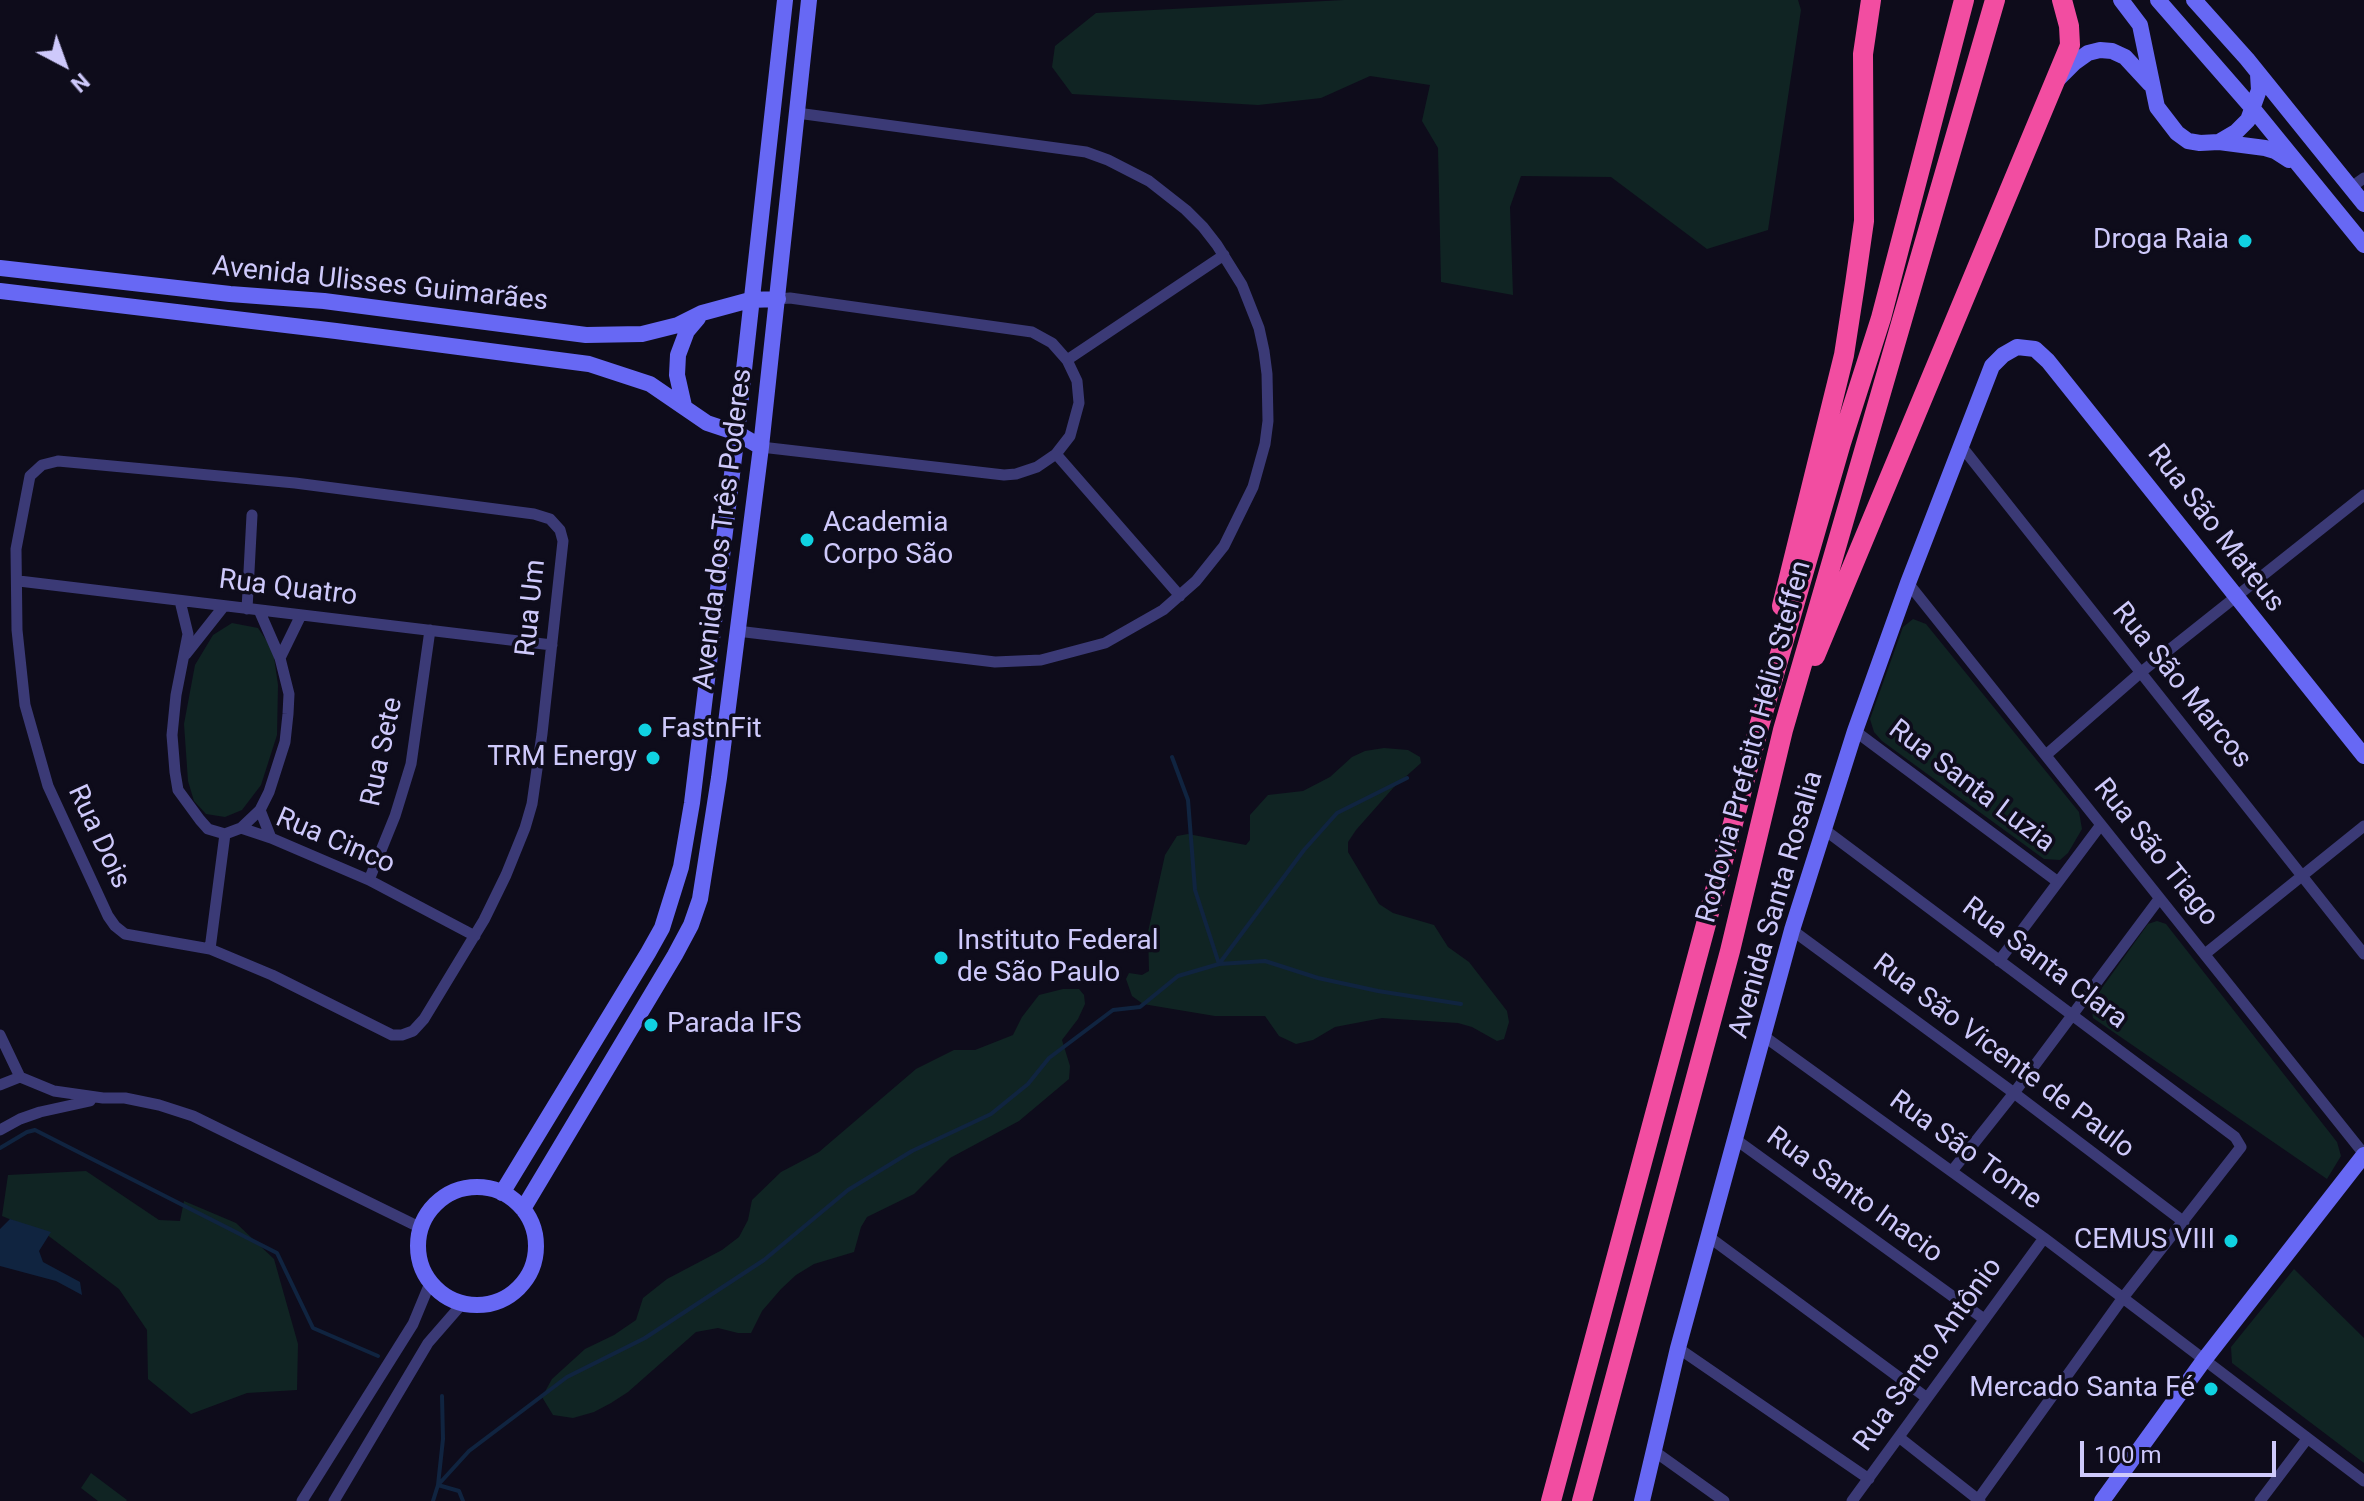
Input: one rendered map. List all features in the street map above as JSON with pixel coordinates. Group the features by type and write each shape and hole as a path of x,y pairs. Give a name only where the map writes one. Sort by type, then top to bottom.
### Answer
{"highway":[{"path":"1857,0 1864,93"},
{"path":"1760,723 1786,581 1844,355 1864,221 1863,54 1871,0"},
{"name":"Rodovia Prefeito Hélio Steffen","path":"1551,1501 1760,723 1841,443 1881,318 1964,0"},
{"name":"Rodovia Prefeito Hélio Steffen","path":"1582,1501 1730,951 1783,730 1995,0"},
{"path":"1783,730 2070,45 2062,0"}],"street":[{"name":"Avenida dos Três Poderes","path":"502,1193 648,953 662,928 673,898 688,833 737,433 785,0"},
{"name":"Avenida dos Três Poderes","path":"523,1209 675,955 691,925 706,868 761,447 809,0"},
{"path":"2121,0 2140,25 2157,107 2177,133 2188,141 2219,142 2275,151 2305,174"},
{"path":"2158,0 2254,110 2364,245"},
{"path":"2194,0 2364,204"},
{"path":"2056,81 2088,53 2100,50 2125,57 2153,88"},
{"path":"2219,142 2236,132 2254,110 2259,90 2258,74"},
{"path":"737,631 995,662 1063,656 1105,643 1144,623 1180,596 1210,564 1235,527 1253,487 1265,444 1268,398 1264,351 1251,306 1224,255 1203,227 1169,195 1129,170 1086,152 797,113"},
{"path":"2350,188 2364,178"},
{"path":"1067,360 1224,255"},
{"name":"Avenida Ulisses Guimarães","path":"0,268 230,294 324,301 586,335 642,334 750,300 778,299"},
{"name":"Avenida Ulisses Guimarães","path":"0,291 589,364 650,384 707,423 737,433 761,447"},
{"path":"761,447 1004,475 1027,472 1056,454 1075,426 1079,403 1077,381 1067,360 1042,336 1021,328 790,298 778,299"},
{"path":"684,406 677,375 678,355 687,331 702,313"},
{"name":"Avenida Santa Rosalia","path":"1642,1501 1678,1348 1792,930 1855,731 1992,366 2017,347"},
{"name":"Rua São Mateus","path":"2017,347 2035,349 2048,361 2364,756"},
{"name":"Rua São Marcos","path":"1962,447 2364,954"},
{"path":"1056,454 1180,596"},
{"name":"Rua Um","path":"42,465 58,461 295,483 543,515 556,523 563,541 542,734 529,816 506,875 475,936 424,1019 413,1031 402,1035"},
{"name":"Rua Dois","path":"42,465 30,476 16,549 19,581 17,630 25,705 48,786 108,916 125,934 210,949 272,975 374,1028 392,1035 402,1035"},
{"path":"2046,755 2140,673 2364,495"},
{"path":"241,828 260,810 269,792 285,742 289,694 280,658 253,609 252,515"},
{"name":"Rua Quatro","path":"19,581 552,645"},
{"name":"Rua São Tiago","path":"1908,583 2364,1154"},
{"path":"180,601 188,634 172,735 178,790 208,829 225,834 210,949"},
{"path":"183,658 224,606"},
{"path":"280,658 301,615"},
{"name":"Rua Sete","path":"369,880 395,816 411,764 430,630"},
{"name":"Rua Santa Luzia","path":"1855,731 2058,882"},
{"path":"260,810 271,838"},
{"path":"1999,961 2100,826"},
{"path":"2205,954 2364,826"},
{"name":"Rua Cinco","path":"225,834 241,828 271,838 369,880 475,936"},
{"name":"Rua Santa Clara","path":"1825,830 2235,1137 2241,1147 2184,1222"},
{"path":"1952,1171 2159,899"},
{"name":"Rua São Vicente de Paulo","path":"1792,930 2184,1222"},
{"path":"0,1035 20,1077 54,1091 148,1102 193,1116 421,1228"},
{"name":"Rua São Tome","path":"1765,1037 2044,1238 2364,1481"},
{"path":"0,1085 20,1077"},
{"path":"0,1130 40,1112 103,1098"},
{"name":"Rua Santo Inacio","path":"1735,1139 1984,1319"},
{"path":"2102,1501 2204,1360 2364,1154"},
{"path":"483,1188 502,1193 523,1209 532,1225 536,1243 534,1261 527,1278 514,1292 498,1302 481,1306 462,1304 444,1296 430,1283 421,1266 418,1247 421,1228 430,1210 445,1197 463,1189 483,1188"},
{"path":"1900,1438 1978,1500 2122,1299 2184,1222"},
{"path":"1709,1237 1927,1398"},
{"name":"Rua Santo Antônio","path":"1852,1501 2044,1238"},
{"path":"302,1501 413,1324 430,1283"},
{"path":"334,1501 428,1343 462,1304"},
{"path":"1678,1348 1869,1479"},
{"path":"2260,1501 2307,1439"},
{"path":"1654,1451 1724,1501"}],"green space":[{"path":"1344,0 1798,0 1801,10 1768,230 1707,249 1611,177 1521,176 1510,207 1513,295 1441,282 1438,148 1422,121 1430,85 1370,76 1321,98 1258,105 1072,94 1052,67 1055,46 1096,13"},
{"path":"1913,619 1926,624 2079,812 2082,829 2068,853 2060,860 2044,859 1882,741 1874,732 1870,719 1903,627"},
{"path":"232,623 258,628 273,650 278,685 277,735 261,785 242,810 225,817 206,814 194,801 188,781 184,724 195,665 213,635"},
{"path":"1384,748 1408,750 1420,757 1421,763 1394,787 1356,830 1348,842 1348,852 1379,904 1393,913 1434,925 1448,947 1469,962 1507,1011 1509,1022 1504,1039 1497,1041 1458,1023 1382,1018 1335,1027 1313,1040 1296,1044 1279,1036 1265,1016 1215,1016 1143,1004 1132,996 1126,979 1129,973 1142,975 1149,971 1148,932 1165,855 1177,836 1188,834 1246,845 1250,840 1250,815 1268,795 1303,791 1330,777 1352,757"},
{"path":"2157,921 2166,924 2337,1142 2341,1156 2327,1179 2093,1018 2091,1003 2148,924"},
{"path":"1079,989 1084,995 1085,1004 1062,1040 1070,1066 1069,1079 1019,1121 950,1158 914,1194 867,1217 854,1252 814,1264 796,1275 762,1311 751,1333 718,1328 696,1332 628,1392 611,1403 573,1418 553,1415 542,1397 552,1379 585,1349 636,1320 643,1298 667,1279 722,1250 739,1237 748,1220 752,1200 781,1172 819,1152 916,1069 954,1050 975,1050 1013,1035 1039,995"},
{"path":"86,1171 159,1220 180,1221 184,1201 236,1223 274,1259 298,1344 297,1390 247,1393 191,1414 148,1379 147,1330 119,1289 46,1234 2,1216 8,1175"},
{"path":"2294,1269 2364,1338 2364,1463 2232,1363 2231,1347"},
{"path":"91,1473 127,1500 98,1501 81,1488"}],"water":[{"path":"10,1219 51,1232 39,1251 43,1262 80,1282 82,1295 56,1281 0,1266 0,1229"}],"waterway":[{"path":"1172,757 1188,800 1195,890 1219,964"},
{"path":"1219,964 1304,850 1337,813 1407,778"},
{"path":"442,1396 443,1439 438,1485 469,1451 567,1377 645,1338 764,1260 848,1190 912,1151 991,1114 1028,1084 1049,1058 1113,1010 1140,1007 1178,976 1219,964 1265,961 1318,978 1461,1004"},
{"path":"0,1148 35,1130 277,1253 313,1328 378,1356"},
{"path":"433,1501 438,1485 459,1491 463,1501"}],"place":[{"name":"Droga Raia","path":"2245,241"},
{"name":"Academia Corpo São","path":"807,540"},
{"name":"FastnFit","path":"645,730"},
{"name":"TRM Energy","path":"653,758"},
{"name":"Instituto Federal de São Paulo","path":"941,958"},
{"name":"Parada IFS","path":"651,1025"},
{"name":"CEMUS VIII","path":"2231,1241"},
{"name":"Mercado Santa Fé","path":"2211,1389"}]}
